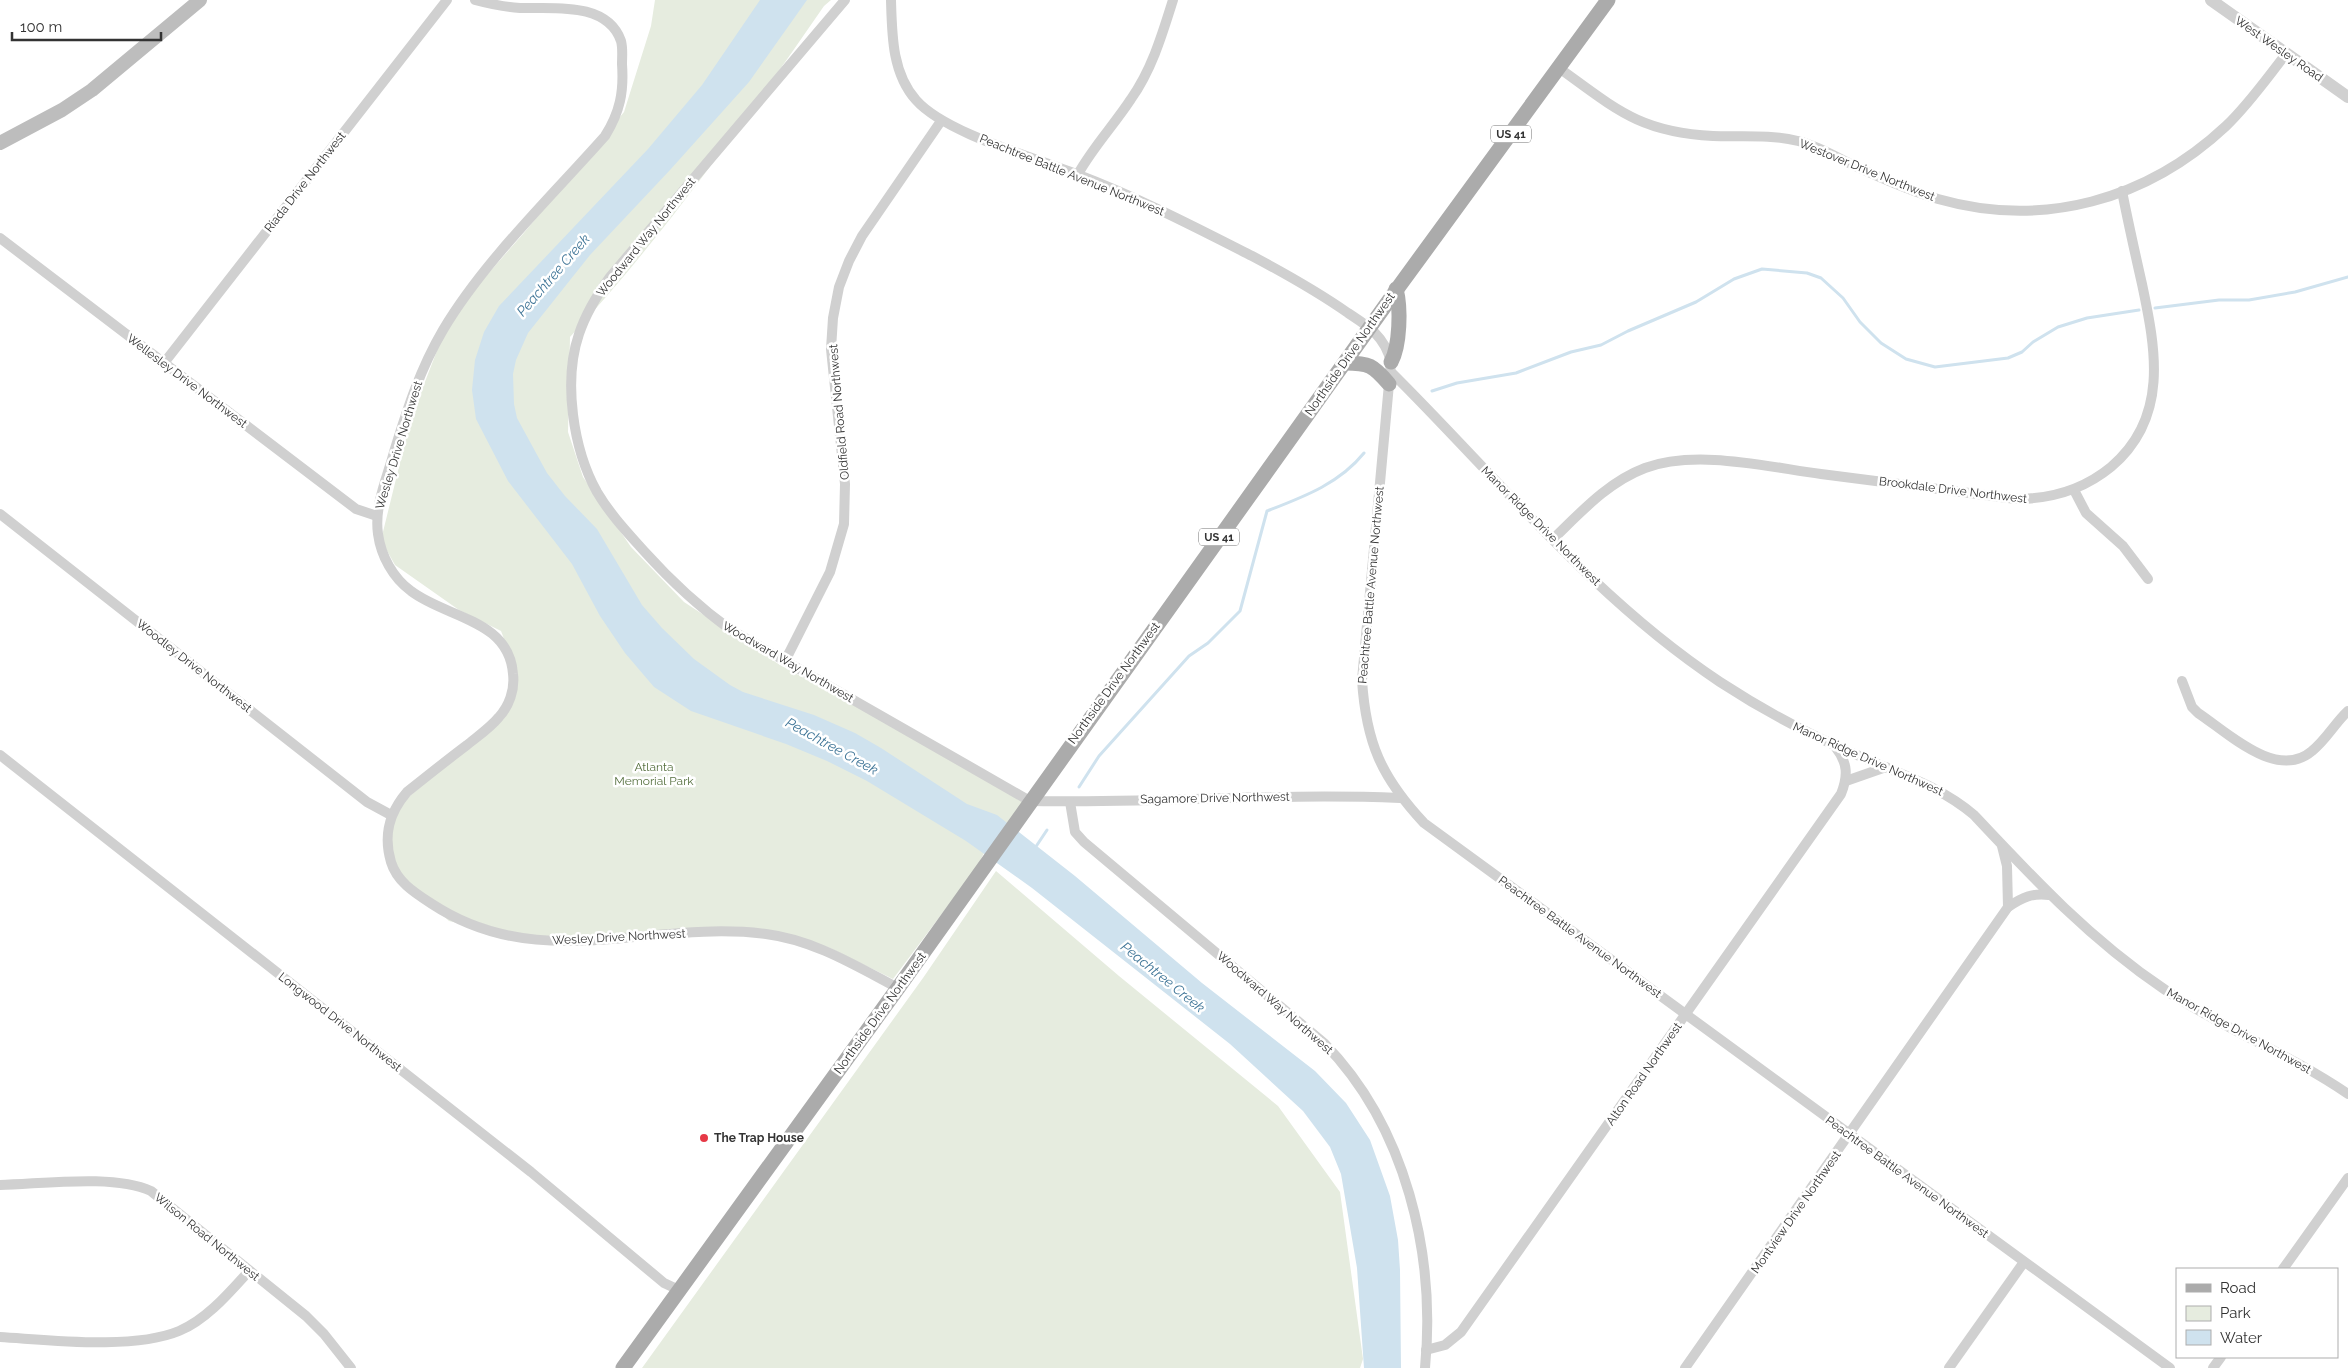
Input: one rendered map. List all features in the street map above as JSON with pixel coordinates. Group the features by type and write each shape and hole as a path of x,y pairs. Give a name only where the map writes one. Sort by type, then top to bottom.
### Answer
{"main road":[{"path":"0,143 62,110 92,90 200,0"},
{"name":"Northside Drive Northwest","path":"623,1368 898,988 1396,289 1608,0"},
{"path":"1345,363 1364,363 1390,373 1396,351 1400,302 1396,289"}],"street":[{"name":"Riada Drive Northwest","path":"164,363 447,0"},
{"name":"Wesley Drive Northwest","path":"475,0 518,8 572,8 588,12 606,22 616,31 621,43 622,96 616,119 605,136 485,271 461,302 442,332 423,369 409,404 380,498 377,516 382,550 398,579 422,599 469,619 492,633 508,654 514,677 510,699 499,718 407,792 391,815 387,832 387,849 393,867 402,881 412,891 438,908 482,928 520,938 560,942 717,931 768,934 802,942 830,952 898,988"},
{"name":"Woodward Way Northwest","path":"845,0 610,277 585,317 578,335 573,368 573,403 576,436 588,474 605,505 662,572 690,599 731,630 1030,801"},
{"name":"Peachtree Battle Avenue Northwest","path":"890,0 893,40 899,71 915,100 941,121 1078,174 1182,220 1285,273 1331,301 1369,328 1385,344 1390,373 1362,680 1364,709 1370,738 1380,765 1400,798 1424,823 2170,1368"},
{"path":"1078,174 1085,161 1131,99 1146,75 1160,42 1173,0"},
{"name":"West Wesley Road","path":"2211,0 2348,97"},
{"name":"Westover Drive Northwest","path":"1559,68 1618,111 1651,126 1686,134 1773,137 1799,141 1822,149 1914,191 1962,205 2000,210 2046,211 2073,207 2122,191 2163,174 2209,141 2244,107 2286,54"},
{"name":"Oldfield Road Northwest","path":"785,661 830,572 844,524 845,484 831,349 833,318 839,287 849,261 862,236 941,121"},
{"name":"Brookdale Drive Northwest","path":"1553,539 1599,495 1620,480 1647,467 1678,460 1740,463 2016,499 2046,498 2074,490 2103,473 2126,452 2144,424 2153,393 2154,361 2152,333 2122,191"},
{"name":"Wellesley Drive Northwest","path":"0,238 356,508 377,516"},
{"name":"Manor Ridge Drive Northwest","path":"1390,373 1553,539 1619,603 1685,657 1756,704 1834,745 1939,789 1959,802 2049,895 2090,933 2165,990 2201,1012 2310,1070 2348,1094"},
{"path":"2074,490 2086,513 2122,546 2148,579"},
{"name":"Woodley Drive Northwest","path":"0,514 367,802 391,815"},
{"path":"2182,681 2192,707 2198,713 2262,756 2278,762 2295,761 2306,756 2314,750 2335,723 2348,711"},
{"path":"1834,745 1842,755 1846,768 1846,781 1886,768"},
{"name":"Longwood Drive Northwest","path":"0,755 531,1172 664,1283 679,1290"},
{"name":"Alton Road Northwest","path":"1426,1350 1445,1345 1461,1332 1841,794 1846,781"},
{"name":"Sagamore Drive Northwest","path":"1030,801 1070,802 1158,798 1360,796 1400,798"},
{"name":"Woodward Way Northwest","path":"1070,802 1075,832 1084,842 1324,1043 1341,1061 1358,1085 1388,1138 1411,1202 1425,1274 1425,1368"},
{"path":"2002,845 2007,866 2008,906"},
{"name":"Montview Drive Northwest","path":"1685,1368 1850,1135 2008,906 2034,893 2049,895"},
{"path":"2284,1268 2348,1178"},
{"name":"Wilson Road Northwest","path":"0,1185 107,1182 142,1187 160,1197 248,1272 306,1316 324,1334 351,1368"},
{"path":"1949,1368 2024,1262"},
{"path":"0,1337 77,1342 116,1341 163,1335 178,1331 198,1321 248,1272"}],"green space":[{"name":"Atlanta Memorial Park","path":"655,0 831,0 824,6 734,134 671,218 570,337 568,432 583,477 631,547 684,602 780,665 1035,802 987,847 977,867 893,979 828,947 760,931 518,937 449,921 387,862 388,815 505,714 518,675 501,631 459,610 395,565 381,540 411,418 450,317 523,234 624,112 651,26"},
{"path":"996,871 1119,976 1278,1106 1340,1192 1363,1359 1360,1368 642,1368 923,978"}],"water":[{"name":"Peachtree Creek","path":"760,0 807,0 749,82 590,255 528,333 516,360 513,374 514,404 517,418 547,473 565,496 597,529 642,605 662,628 694,659 743,692 814,715 855,733 967,804 997,815 1075,876 1202,983 1315,1071 1346,1103 1370,1140 1390,1196 1398,1240 1400,1270 1401,1368 1364,1368 1357,1268 1341,1174 1330,1147 1303,1111 1230,1044 1032,888 966,841 867,781 827,761 786,744 691,711 654,687 625,653 600,616 572,564 508,481 476,419 472,390 475,360 484,332 499,306 648,149 702,85"}],"waterway":[{"path":"1432,391 1457,383 1516,373 1571,352 1601,345 1628,331 1696,302 1734,279 1762,269 1807,273 1821,278 1843,298 1860,322 1881,343 1906,359 1935,367 2008,358 2022,352 2033,342 2058,327 2087,318 2139,310"},
{"path":"2155,308 2219,300 2249,300 2295,292 2348,277"},
{"path":"1079,787 1099,756 1189,656 1208,643 1240,611 1267,511 1307,495 1332,481 1354,464 1364,453"},
{"path":"1035,848 1047,830"}],"place":[{"name":"The Trap House","path":"704,1138"}]}
